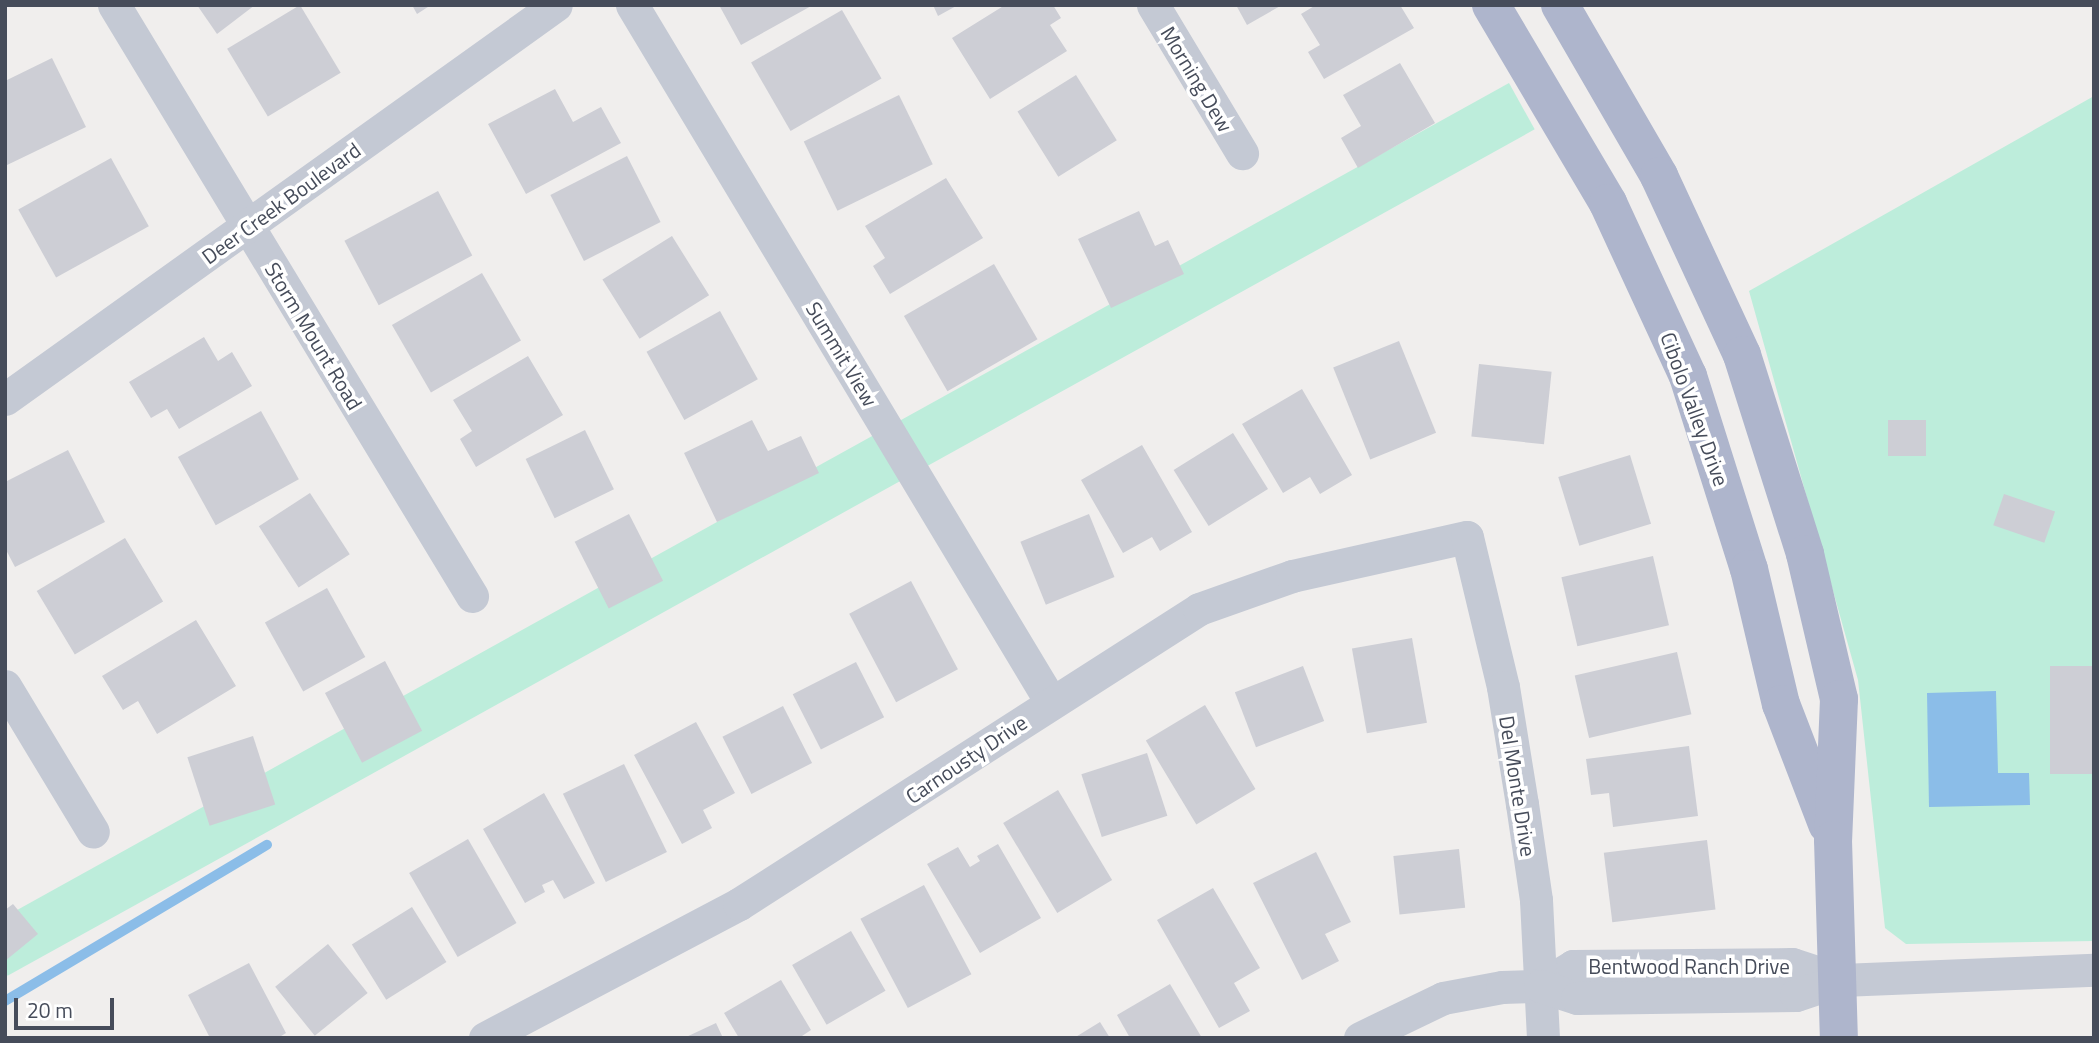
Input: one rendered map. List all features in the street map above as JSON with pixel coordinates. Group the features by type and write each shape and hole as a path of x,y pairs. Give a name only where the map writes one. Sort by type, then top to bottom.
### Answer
{"main road":[{"name":"Cibolo Valley Drive","path":"1491,5 1608,203 1688,376 1749,569 1781,704 1833,840"},
{"name":"Cibolo Valley Drive","path":"1560,5 1659,176 1750,378 1805,554 1839,699 1833,840 1840,979 1839,1038"}],"street":[{"name":"Storm Mount Road","path":"114,5 471,596"},
{"name":"Deer Creek Boulevard","path":"5,399 556,5"},
{"name":"Summit View","path":"632,5 1051,702"},
{"name":"Morning Dew","path":"1153,5 1242,153"},
{"name":"Carnousty Drive","path":"485,1038 738,904 858,831 1051,702 1199,609 1292,576 1468,537"},
{"name":"Del Monte Drive","path":"1468,537 1503,687 1522,804 1536,900 1543,1038"},
{"path":"5,686 93,831"},
{"name":"Bentwood Ranch Drive","path":"1360,1038 1443,998 1502,987 1540,986 1577,998 1796,995 1840,979 2094,970"}],"green space":[{"path":"1509,83 1535,129 8,976 5,971 5,917"},
{"path":"2094,96 2094,941 1906,944 1885,928 1858,680 1749,291"}],"water":[{"path":"1996,691 1998,773 2029,773 2030,805 1929,807 1927,693"}],"building":[{"path":"197,5 255,5 217,34"},
{"path":"300,5 341,73 268,116 227,49"},
{"path":"412,5 431,5 417,14"},
{"path":"719,5 813,5 741,45"},
{"path":"933,5 958,5 938,16"},
{"path":"1005,5 1053,5 1061,18 1050,25 1067,51 990,99 952,38"},
{"path":"1236,5 1282,5 1247,25"},
{"path":"1316,5 1400,5 1414,28 1324,79 1308,52 1320,45 1301,14"},
{"path":"842,10 882,78 791,131 751,62"},
{"path":"52,58 86,127 5,166 5,81"},
{"path":"1400,63 1435,123 1358,168 1341,138 1361,126 1343,95"},
{"path":"1076,75 1117,140 1058,177 1017,112"},
{"path":"555,89 573,122 601,107 621,143 526,194 488,124"},
{"path":"899,95 933,164 837,211 804,141"},
{"path":"627,156 661,222 584,261 550,195"},
{"path":"111,158 149,226 56,278 18,209"},
{"path":"946,178 983,238 890,294 873,266 885,258 865,226"},
{"path":"438,191 472,255 379,305 344,241"},
{"path":"1139,211 1155,246 1168,240 1184,274 1111,308 1078,239"},
{"path":"672,236 709,295 640,339 602,279"},
{"path":"994,264 1038,339 947,391 904,316"},
{"path":"482,273 521,341 431,393 392,325"},
{"path":"720,311 758,379 684,420 647,352"},
{"path":"204,337 218,361 232,352 252,386 179,429 167,409 151,418 129,382"},
{"path":"1399,341 1436,433 1370,459 1333,368"},
{"path":"528,356 563,415 476,467 460,439 472,431 453,400"},
{"path":"1479,364 1552,372 1544,444 1471,437"},
{"path":"1302,389 1352,475 1320,494 1310,477 1283,493 1242,424"},
{"path":"261,411 299,479 216,525 178,457"},
{"path":"752,420 768,451 801,436 819,473 717,522 684,453"},
{"path":"1888,420 1926,420 1926,456 1888,456"},
{"path":"585,430 614,489 555,518 526,459"},
{"path":"1233,433 1268,489 1209,526 1174,470"},
{"path":"1142,445 1192,532 1160,551 1152,537 1123,553 1081,480"},
{"path":"68,450 105,522 15,567 5,548 5,482"},
{"path":"1630,455 1651,524 1579,546 1558,477"},
{"path":"310,493 350,554 299,587 259,526"},
{"path":"2004,494 2055,512 2044,543 1993,525"},
{"path":"629,514 663,581 609,609 575,542"},
{"path":"1089,514 1114,577 1046,605 1020,542"},
{"path":"125,538 163,601 75,654 37,591"},
{"path":"1653,556 1669,625 1577,646 1561,577"},
{"path":"911,581 958,669 896,702 849,614"},
{"path":"327,588 365,657 303,692 265,622"},
{"path":"196,620 236,686 157,734 138,701 123,710 102,676"},
{"path":"1412,638 1427,723 1367,733 1352,649"},
{"path":"1677,652 1691,714 1589,738 1575,676"},
{"path":"385,661 422,731 362,763 325,693"},
{"path":"856,662 884,717 821,749 793,694"},
{"path":"1303,666 1324,721 1256,747 1235,692"},
{"path":"2050,666 2094,666 2094,774 2050,774"},
{"path":"1205,705 1255,789 1196,825 1146,741"},
{"path":"783,706 812,763 751,794 722,737"},
{"path":"696,722 735,793 703,810 712,828 682,844 634,755"},
{"path":"253,736 275,804 210,826 187,757"},
{"path":"1689,746 1698,816 1613,827 1609,793 1591,795 1586,759"},
{"path":"1147,753 1167,816 1102,837 1081,774"},
{"path":"624,764 667,852 606,882 563,794"},
{"path":"1058,790 1112,880 1057,913 1003,823"},
{"path":"544,793 595,883 564,899 553,880 542,885 545,892 525,903 483,829"},
{"path":"468,839 516,923 458,957 409,873"},
{"path":"1707,840 1716,909 1612,922 1604,853"},
{"path":"998,844 1041,918 980,953 927,864 958,847 970,867 980,861 977,856"},
{"path":"1459,849 1465,908 1400,915 1393,856"},
{"path":"1316,852 1351,922 1325,934 1339,961 1302,980 1253,883"},
{"path":"924,885 971,974 908,1008 860,919"},
{"path":"1213,888 1260,968 1234,983 1250,1011 1219,1028 1157,920"},
{"path":"13,904 38,934 5,961 5,910"},
{"path":"412,907 446,962 386,1000 352,945"},
{"path":"851,931 886,991 827,1025 792,965"},
{"path":"328,944 368,993 315,1036 275,987"},
{"path":"249,963 286,1033 278,1038 210,1038 188,995"},
{"path":"781,980 811,1030 799,1038 739,1038 724,1013"},
{"path":"1170,984 1202,1038 1130,1038 1117,1015"},
{"path":"1100,1022 1110,1038 1074,1038"},
{"path":"716,1023 723,1038 684,1038"}],"waterway":[{"path":"5,1001 267,845"}]}
